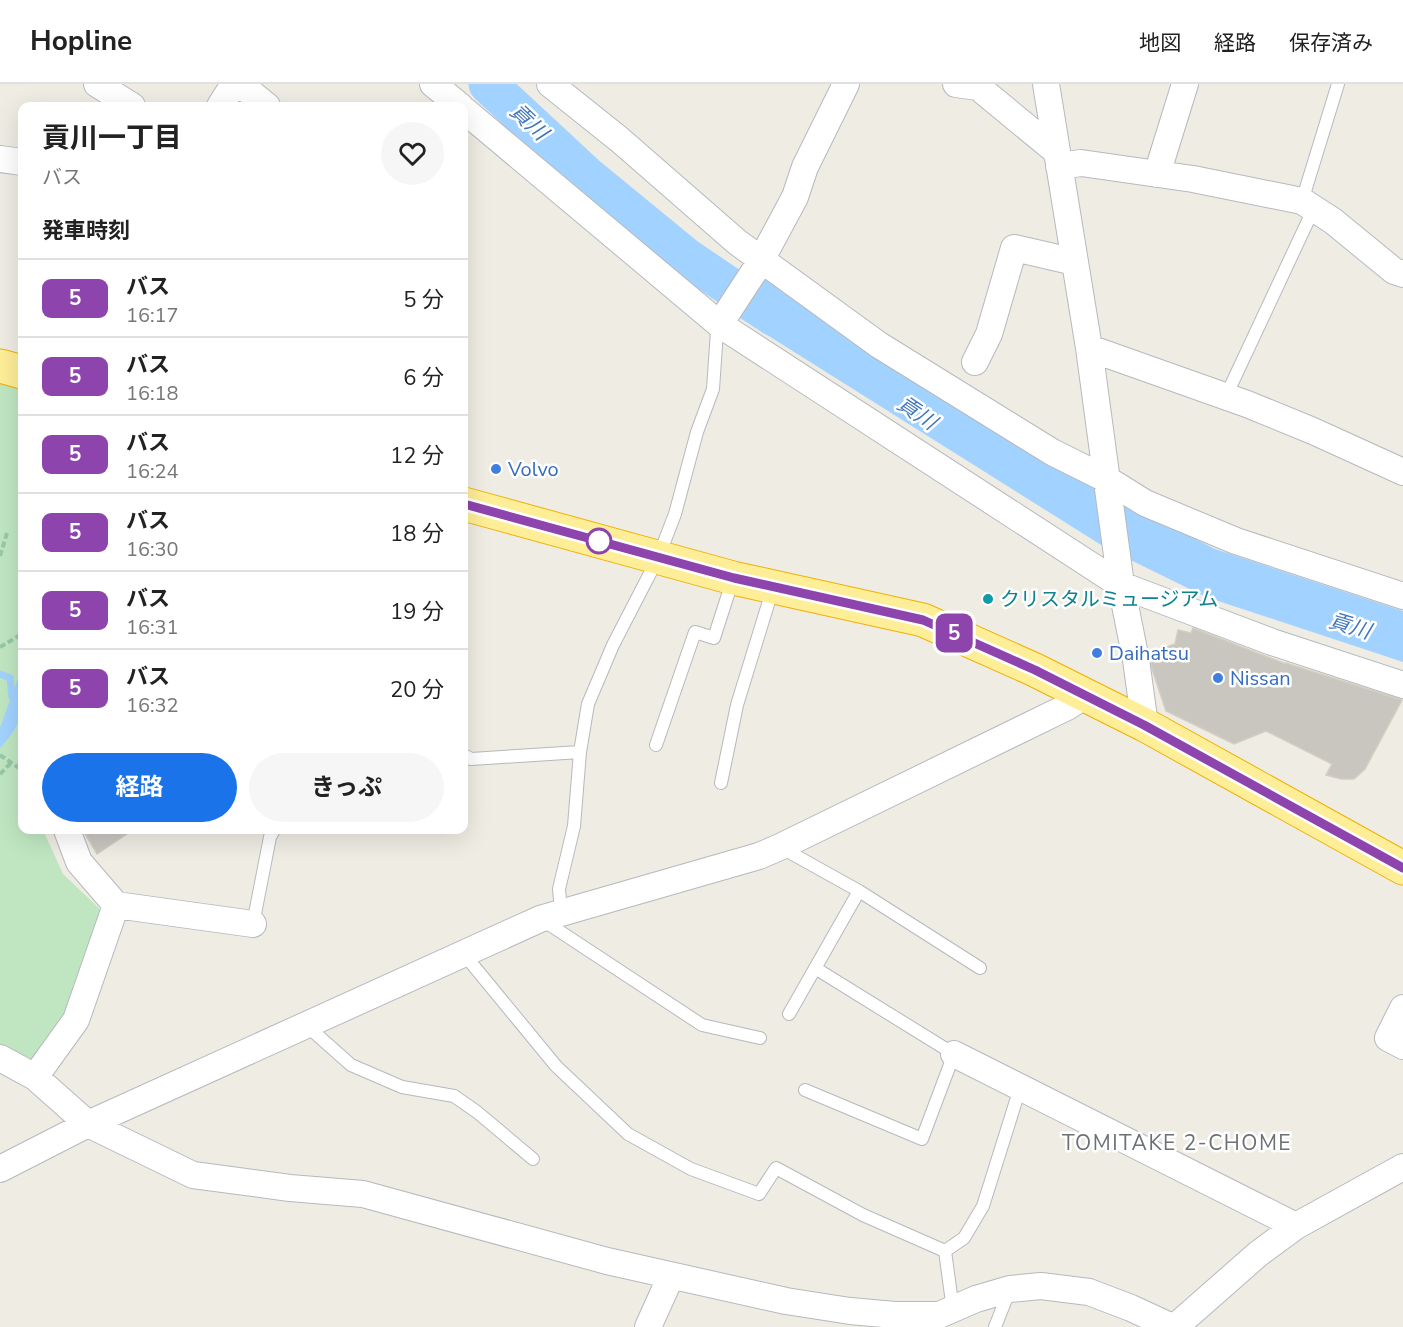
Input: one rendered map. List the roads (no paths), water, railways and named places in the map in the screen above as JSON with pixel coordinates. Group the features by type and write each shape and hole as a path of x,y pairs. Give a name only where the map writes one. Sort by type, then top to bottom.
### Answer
{"highway":[{"path":"0,366 18,371"},
{"path":"468,505 773,588 923,620 1035,670 1144,725 1403,868"}],"street":[{"path":"97,84 126,102"},
{"path":"223,102 234,84"},
{"path":"240,84 262,102"},
{"path":"432,84 455,102"},
{"path":"550,84 620,140 760,262 879,345 1052,452 1145,503 1236,541 1403,596"},
{"path":"721,322 760,262 795,197 805,167 846,84"},
{"path":"956,84 978,87 1058,159 1193,179 1308,205 1333,221 1394,271 1403,274"},
{"path":"1046,84 1089,348 1121,585 1136,660 1144,725"},
{"path":"1157,174 1185,84"},
{"path":"468,113 721,322 1121,585 1272,642 1403,685"},
{"path":"0,159 18,161"},
{"path":"975,362 989,334 1014,248 1075,262"},
{"path":"1089,348 1226,396 1403,472"},
{"path":"0,1169 88,1124 550,915 759,856 780,848 1084,696"},
{"path":"68,834 79,862 116,905 254,924"},
{"path":"35,1077 76,1020 116,905"},
{"path":"1403,1008 1388,1038 1403,1046"},
{"path":"954,1054 1296,1226"},
{"path":"0,1058 35,1077 88,1124 193,1175 290,1188 363,1194 607,1261 786,1300 848,1319 895,1315 939,1315 976,1299 1010,1289 1041,1286 1089,1292 1173,1327 1258,1254 1296,1226 1403,1167"},
{"path":"648,1327 671,1276"}],"lane":[{"path":"1226,396 1308,205 1338,84"},
{"path":"721,322 713,389 697,432 675,514 658,558 613,645 588,704 580,752 574,825 559,889 550,915 702,1025 760,1038"},
{"path":"656,745 695,632 714,638 734,578"},
{"path":"721,783 737,705 773,588"},
{"path":"468,757 471,759 580,752"},
{"path":"254,924 272,834"},
{"path":"780,848 859,891 980,968"},
{"path":"789,1014 859,891"},
{"path":"463,953 556,1066 628,1134 691,1169 759,1194 776,1168 863,1215 945,1251"},
{"path":"805,1090 922,1139 954,1054 815,968"},
{"path":"305,1024 351,1065 402,1087 454,1096 477,1112 533,1159"},
{"path":"945,1251 964,1238 983,1206 1020,1088"},
{"path":"945,1251 953,1310"},
{"path":"995,1327 1010,1289"}],"water":[{"path":"761,268 1046,463 1215,549 1403,611 1403,662 1206,597 1106,548 732,313"},
{"path":"18,678 18,724 0,748 0,728"}],"waterway":[{"name":"貢川","path":"488,84 586,175 686,257 774,317"},
{"path":"0,674 10,678 12,697"}],"place":[{"name":"Volvo","path":"496,469"},
{"name":"クリスタルミュージアム","path":"988,599"},
{"name":"Daihatsu","path":"1097,653"},
{"name":"Nissan","path":"1218,678"}],"district":[{"name":"TOMITAKE 2-CHOME","path":"1177,1143"}]}
